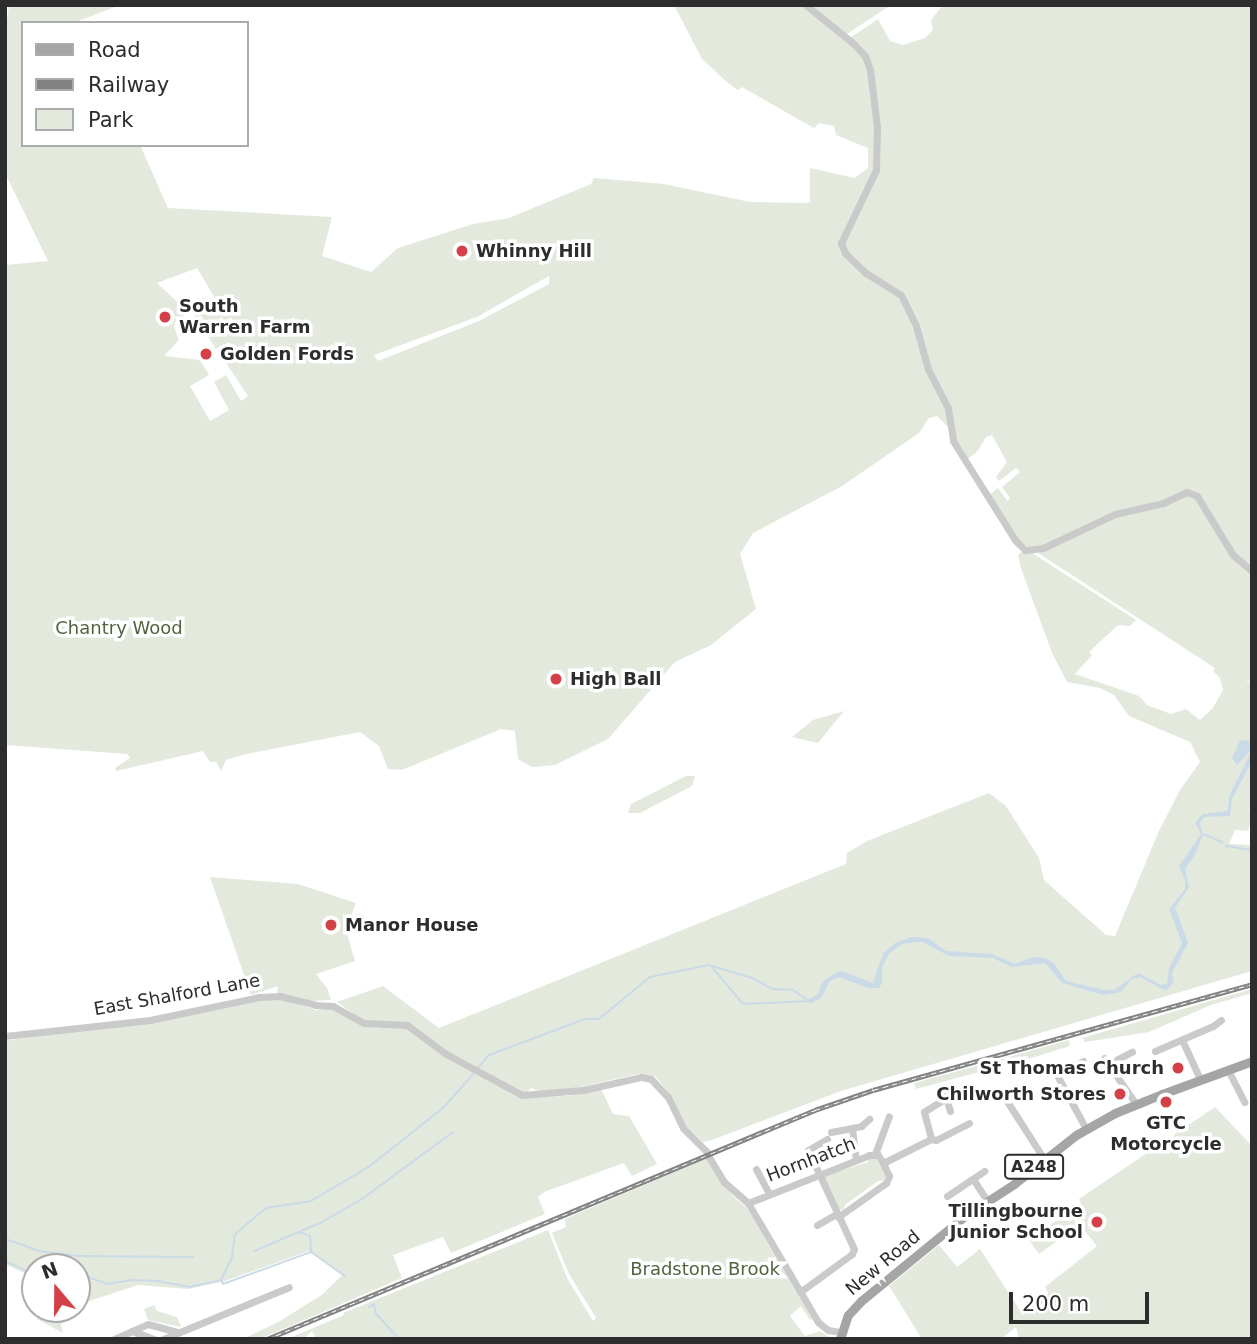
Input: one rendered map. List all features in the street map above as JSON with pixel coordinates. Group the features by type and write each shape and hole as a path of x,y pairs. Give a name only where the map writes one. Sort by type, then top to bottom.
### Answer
{"main road":[{"name":"New Road","path":"840,1335 848,1315 861,1301 935,1240 1086,1129 1136,1104 1252,1061"}],"street":[{"path":"806,5 855,45 865,56 870,70 877,127 876,170 841,243 845,253 866,273 901,295 916,326 928,369 948,408 953,441 1015,540 1025,550 1043,548 1115,514 1163,503 1187,492 1197,496 1233,555 1252,571"},
{"name":"East Shalford Lane","path":"5,1036 150,1020 259,997 280,996 315,1005 333,1006 364,1023 407,1025 471,1069 525,1096 590,1089 641,1077 651,1079 668,1097 683,1128 708,1155 724,1182 748,1203 818,1322 840,1335"},
{"path":"1155,1051 1221,1020"},
{"path":"1182,1040 1200,1079"},
{"path":"1132,1052 1106,1061 1136,1104"},
{"path":"1083,1060 1056,1074 1060,1086 1086,1129"},
{"path":"1228,1070 1244,1102"},
{"path":"940,1088 950,1111"},
{"path":"1000,1091 1044,1159"},
{"path":"931,1139 924,1112 944,1099"},
{"path":"875,1154 889,1116"},
{"path":"800,1292 852,1254 853,1244 817,1175 808,1150 829,1135 861,1126 869,1119"},
{"path":"817,1224 837,1215 886,1183 889,1176 883,1163 969,1124"},
{"path":"852,1128 856,1160"},
{"name":"Hornhatch","path":"748,1203 875,1154 883,1163"},
{"path":"757,1169 769,1193"},
{"path":"947,1196 984,1171"},
{"path":"973,1179 988,1202"},
{"path":"163,1339 289,1287"},
{"path":"137,1335 148,1324 178,1332"},
{"path":"114,1339 137,1335 154,1339"}],"green space":[{"name":"Chantry Wood","path":"9,5 120,5 78,21 21,21 21,147 141,147 168,208 332,217 322,256 371,272 398,248 473,224 509,218 591,184 594,178 664,184 750,202 805,203 810,202 810,168 855,178 868,168 868,148 836,135 834,126 819,123 814,128 742,87 738,90 728,83 702,59 674,5 803,5 847,40 878,19 890,41 903,45 925,38 933,30 931,20 943,5 1252,5 1252,681 1245,681 1252,683 1252,805 1249,810 1252,819 1248,831 1235,830 1229,844 1252,845 1252,971 841,1091 703,1142 686,1126 672,1097 655,1076 638,1074 576,1088 539,1091 531,1088 522,1097 568,1096 601,1089 613,1114 629,1116 657,1164 632,1176 624,1163 544,1192 538,1197 545,1214 451,1253 443,1237 393,1255 402,1278 260,1339 243,1339 280,1321 323,1294 342,1275 309,1251 225,1281 188,1289 138,1285 91,1300 91,1253 21,1253 21,1271 5,1264 5,1041 277,998 316,1010 331,1008 362,1025 380,1028 381,1025 364,1021 337,1002 383,986 439,1028 846,864 847,853 867,841 989,793 1006,806 1039,858 1044,880 1106,935 1115,936 1159,831 1180,790 1200,762 1190,742 1129,716 1114,695 1100,688 1067,682 1052,653 1021,568 1018,555 1022,552 1029,551 1136,620 1130,626 1118,625 1089,652 1092,655 1075,674 1139,696 1147,705 1171,714 1186,709 1200,720 1213,708 1223,690 1220,678 1213,671 1215,668 1038,553 1076,536 1041,546 1028,547 1019,541 988,496 998,488 1007,501 1010,498 1002,487 1020,472 1016,468 999,481 996,477 1007,462 992,435 986,437 977,452 966,460 956,443 952,425 947,426 937,416 929,418 919,433 842,486 753,533 740,554 756,609 711,645 675,662 608,739 555,765 532,767 518,759 515,731 501,729 402,770 388,769 379,746 360,732 246,754 226,760 221,771 216,762 210,762 203,751 116,771 115,768 130,758 127,754 5,745 5,265 48,261 5,173 5,36","holes":["197,268 215,298 191,310 216,349 229,342 238,356 226,363 248,396 241,401 226,375 214,382 229,410 210,421 190,386 209,375 200,360 164,356 179,340 175,322 189,313 157,283","549,276 549,284 479,321 378,361 374,355 477,317"]},
{"path":"808,5 820,6 891,5 847,34"},
{"path":"844,711 818,743 792,737 813,720"},
{"path":"686,776 695,776 692,786 640,813 628,813 631,804"},
{"path":"210,877 298,884 356,903 352,913 355,924 345,927 355,961 316,974 327,988 331,1000 308,1001 277,993 278,986 251,995"},
{"path":"1252,989 1252,993 1211,1005 1149,1032 1085,1042 1082,1038"},
{"path":"1069,1040 1070,1046 1038,1056 916,1089 914,1083"},
{"path":"1215,1107 1252,1146 1252,1339 1019,1339 1016,1327 1001,1339 922,1339 889,1286 939,1245 957,1267 980,1249 1023,1315 1048,1293 1045,1287 1097,1246 1080,1225 1039,1254 1029,1240 1081,1203 1079,1199"},
{"path":"869,1157 876,1158 886,1175 884,1180 878,1181 846,1204 843,1210 837,1209 821,1177 868,1162"},
{"name":"Bradstone Brook","path":"707,1158 732,1195 746,1207 813,1320 809,1319 801,1306 790,1316 805,1336 820,1331 832,1339 316,1339 312,1331 304,1339 287,1339 344,1315 343,1313 548,1230 567,1278 593,1321 596,1318 569,1274 552,1233 566,1227 565,1219"},
{"path":"154,1305 157,1311 177,1317 181,1327 148,1320 144,1309"},
{"path":"44,1323 61,1323 63,1333"}],"water":[{"path":"1240,740 1252,741 1252,749 1237,765 1232,758"},
{"path":"1252,750 1252,761 1232,799 1230,816 1204,817 1200,823 1203,835 1196,853 1185,869 1189,887 1175,908 1188,943 1172,973 1174,982 1166,991 1140,977 1132,979 1121,992 1103,995 1062,983 1045,963 1012,967 993,958 949,956 923,942 916,942 902,944 889,954 882,967 882,983 879,988 868,988 839,977 830,981 821,998 810,1004 809,999 817,995 823,981 842,971 873,983 883,953 895,943 912,937 928,938 946,951 992,954 1015,964 1032,957 1045,958 1054,963 1066,981 1104,990 1114,990 1138,973 1161,985 1167,984 1169,968 1182,943 1169,909 1185,889 1185,880 1179,866 1201,834 1195,822 1203,814 1228,811 1229,796"}],"waterway":[{"path":"1204,834 1223,843"},
{"path":"1226,846 1252,850"},
{"path":"478,1068 489,1055 585,1019 599,1019 650,977 709,965 752,978 773,989 793,990 809,1001"},
{"path":"712,967 743,1004 810,1001"},
{"path":"221,1280 232,1257 235,1234 266,1208 311,1201 370,1166 443,1108 475,1072"},
{"path":"254,1251 322,1222 362,1199 453,1132"},
{"path":"299,1232 310,1236 311,1252"},
{"path":"5,1239 39,1251 79,1256 193,1257"},
{"path":"91,1278 107,1284 131,1280 158,1281 189,1287 221,1280 223,1284 311,1252 345,1276"},
{"path":"5,1261 21,1268"},
{"path":"369,1307 374,1304 376,1314 399,1339"}],"railway":[{"path":"267,1339 815,1110 873,1090 1252,984"}],"place":[{"name":"Whinny Hill","path":"462,251"},
{"name":"South Warren Farm","path":"165,317"},
{"name":"Golden Fords","path":"206,354"},
{"name":"High Ball","path":"556,679"},
{"name":"Manor House","path":"331,925"},
{"name":"St Thomas Church","path":"1178,1068"},
{"name":"Chilworth Stores","path":"1120,1094"},
{"name":"GTC Motorcycle","path":"1166,1102"},
{"name":"Tillingbourne Junior School","path":"1097,1222"}]}
